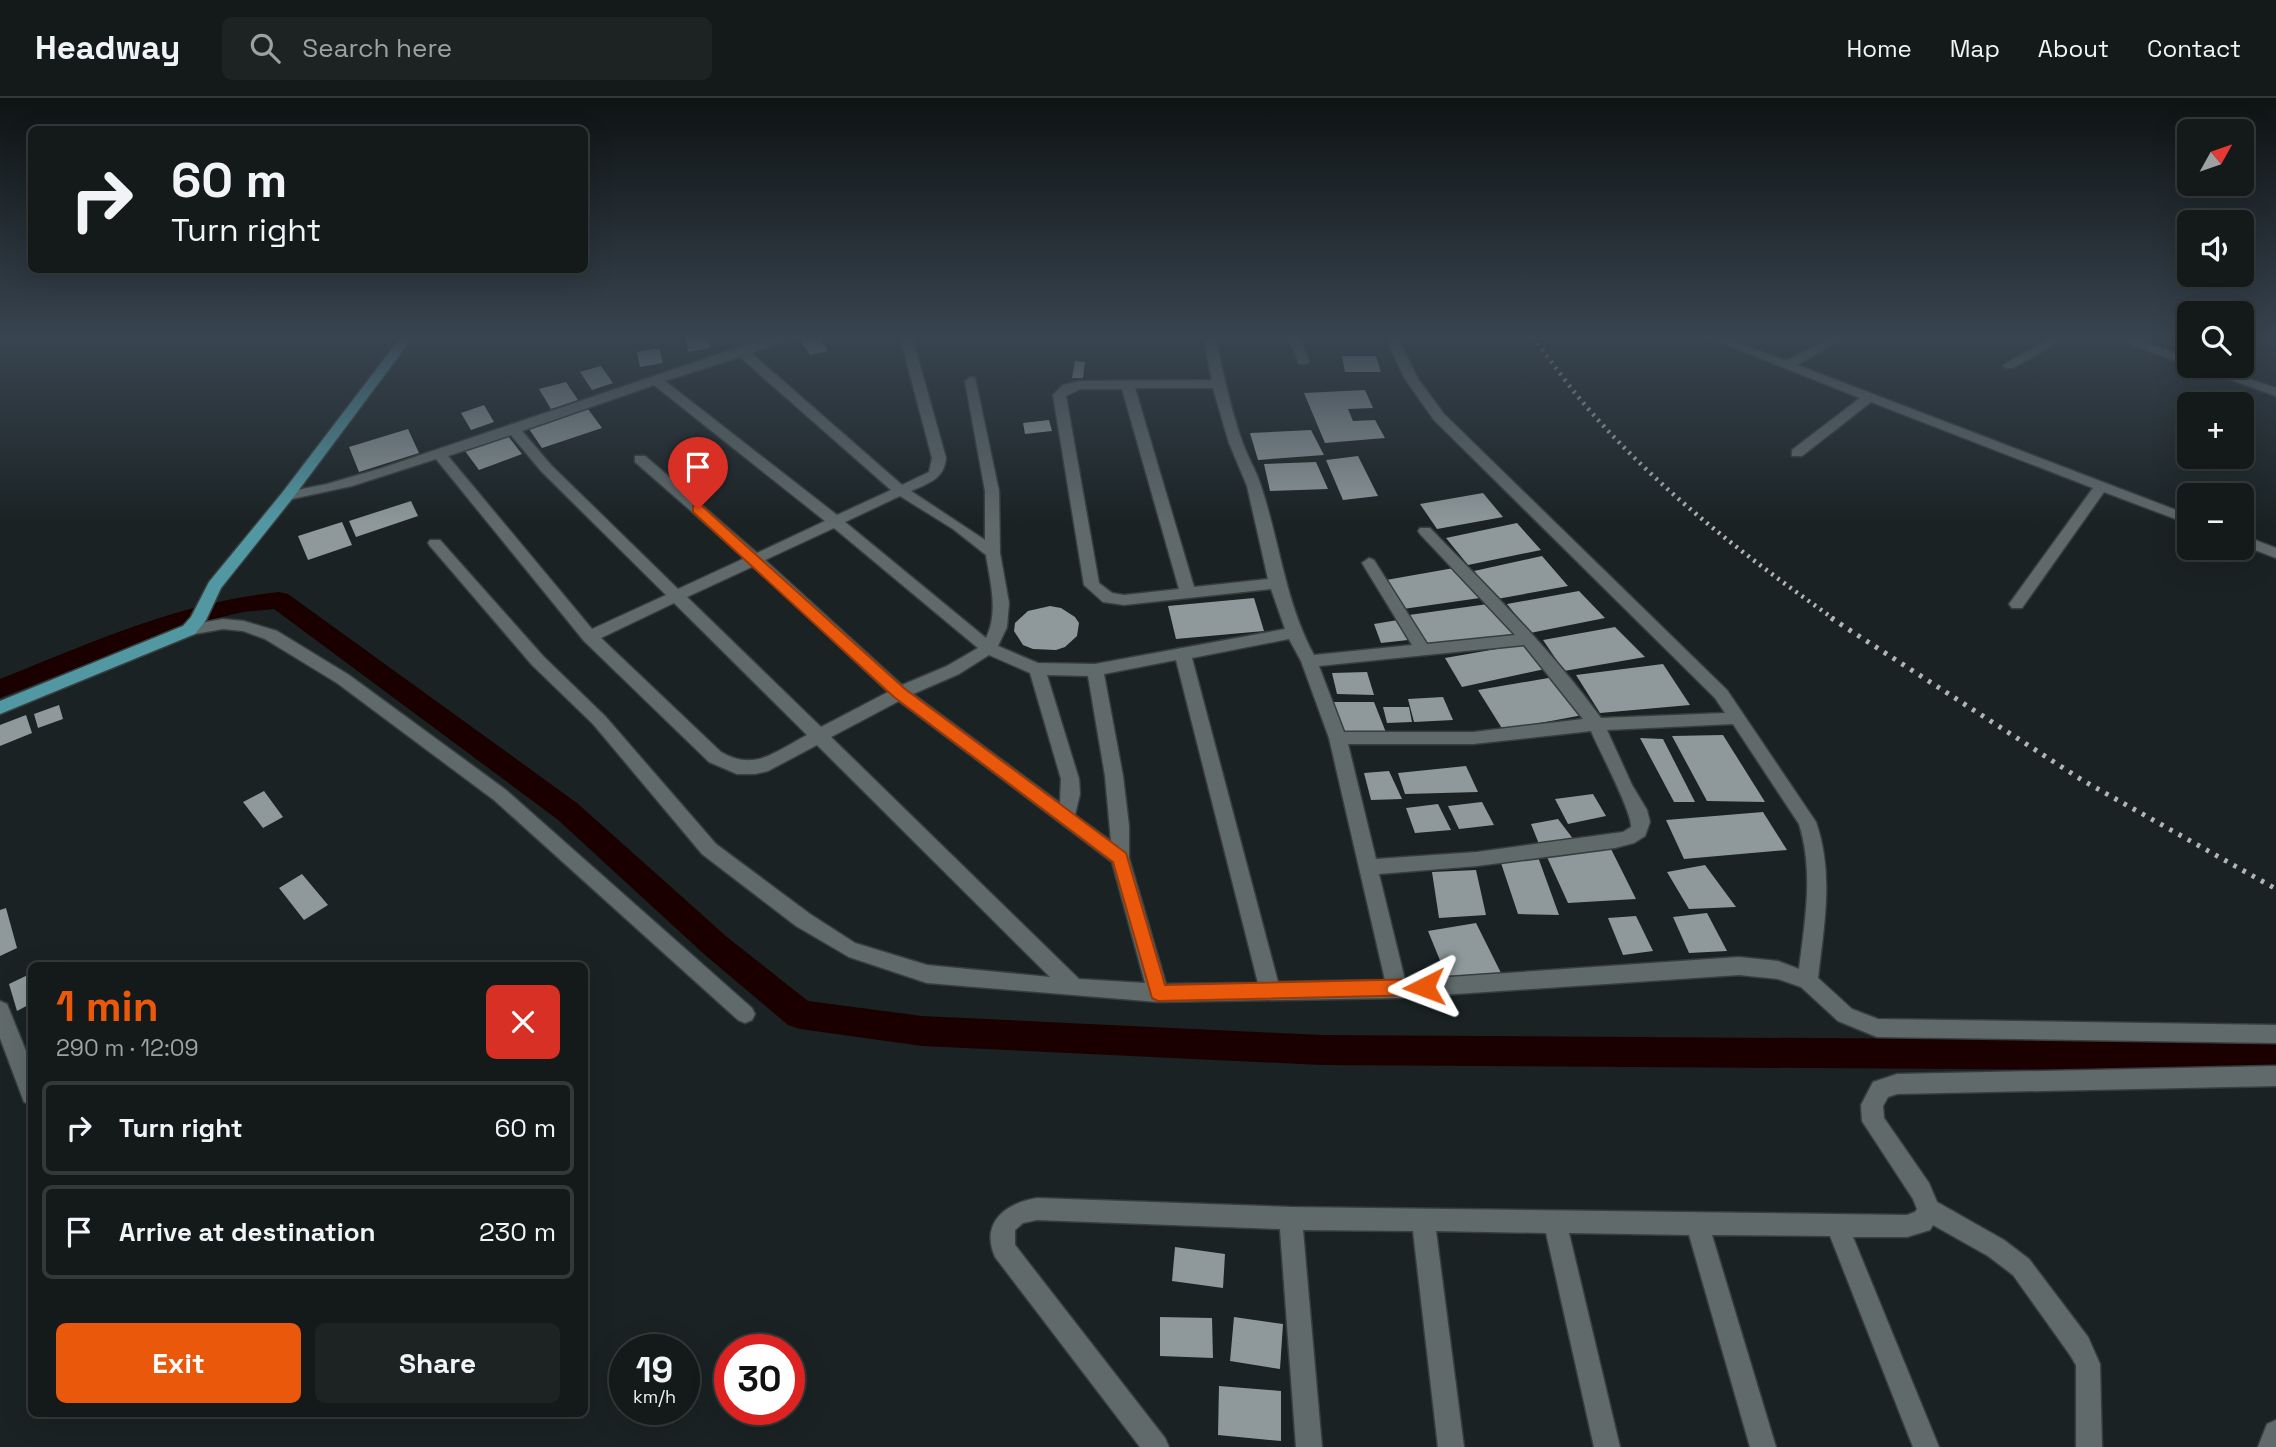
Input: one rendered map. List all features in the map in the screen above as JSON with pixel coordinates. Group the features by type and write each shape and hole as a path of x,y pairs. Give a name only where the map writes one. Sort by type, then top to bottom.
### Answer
{"main road":[{"path":"0,708 193,625 214,586 359,400"}],"street":[{"path":"287,496 331,489 598,400"},
{"path":"680,400 836,522 989,648 1037,670 1095,670 1182,652 1294,634"},
{"path":"797,400 900,491 958,526 993,552"},
{"path":"590,637 934,475 939,464 922,400"},
{"path":"439,454 590,637 715,757 734,768 746,771 762,766 900,693 953,670 989,648 999,627 1001,603 993,552 992,491 975,400"},
{"path":"1058,400 1092,585 1108,598 1124,600 1277,583"},
{"path":"1132,400 1188,591"},
{"path":"1224,400 1236,443 1254,486 1277,583 1294,634 1310,661 1338,738 1397,989"},
{"path":"1424,400 1721,694 1807,822 1816,844 1819,866 1808,981"},
{"path":"1797,453 1865,400"},
{"path":"1873,400 2177,515"},
{"path":"514,430 547,468 675,597 1072,985"},
{"path":"640,459 755,559 900,693 1120,858"},
{"path":"2017,604 2101,486"},
{"path":"1370,867 1477,859 1628,838 1639,831 1641,822 1638,810 1624,787 1596,724 1574,692 1528,639 1425,531"},
{"path":"435,544 538,661 599,720 709,849 803,920 849,949 927,975 1158,993 1271,992 1397,989 1739,966 1778,970 1808,981 1845,1015 1877,1028 2276,1034"},
{"path":"2254,545 2276,553"},
{"path":"1369,563 1424,651"},
{"path":"193,625 244,626 271,635 343,678 500,795 745,1014"},
{"path":"1310,661 1528,639"},
{"path":"1182,652 1271,992"},
{"path":"1037,670 1070,779 1071,794 1066,817"},
{"path":"1095,670 1114,776 1120,826 1120,858 1158,993"},
{"path":"1338,738 1473,738 1596,724 1738,718"},
{"path":"0,1010 28,1084"},
{"path":"2089,1447 2088,1364 2079,1346 2021,1267 1996,1248 1929,1210 1921,1191 1873,1121 1872,1105 1881,1089 1897,1084 2276,1076"},
{"path":"1156,1447 1003,1249 1002,1233 1008,1220 1020,1212 1037,1209 1291,1217 1907,1226 1923,1222 1929,1210"},
{"path":"1291,1217 1309,1447"},
{"path":"1423,1218 1451,1447"},
{"path":"1555,1221 1607,1447"},
{"path":"1697,1222 1763,1447"},
{"path":"1837,1225 1926,1447"},
{"path":"2271,1447 2276,1433"}],"building":[{"path":"546,400 578,400 551,409"},
{"path":"1307,400 1369,400 1373,408 1348,409 1353,421 1375,420 1385,438 1325,443"},
{"path":"484,405 494,422 471,430 461,413"},
{"path":"588,409 602,428 542,448 529,429"},
{"path":"1049,420 1052,431 1025,434 1023,423"},
{"path":"408,429 419,453 359,472 349,447"},
{"path":"1311,430 1324,455 1258,460 1250,433"},
{"path":"508,436 522,454 479,470 465,451"},
{"path":"1358,456 1378,496 1343,500 1326,460"},
{"path":"1316,462 1328,489 1270,491 1264,464"},
{"path":"1483,493 1503,517 1437,529 1420,504"},
{"path":"411,501 418,516 356,537 349,521"},
{"path":"342,522 352,545 308,560 298,536"},
{"path":"1517,523 1541,550 1468,565 1446,538"},
{"path":"1542,556 1568,586 1497,599 1474,571"},
{"path":"1454,568 1480,598 1403,609 1386,580"},
{"path":"1579,591 1605,618 1530,633 1507,604"},
{"path":"1254,598 1264,631 1176,639 1168,606"},
{"path":"1488,604 1517,636 1427,646 1409,615"},
{"path":"1050,606 1061,608 1075,617 1079,623 1077,636 1065,647 1056,650 1033,649 1023,645 1014,631 1015,623 1028,611"},
{"path":"1398,620 1408,640 1381,643 1374,624"},
{"path":"1615,627 1645,657 1564,671 1543,640"},
{"path":"1525,644 1545,669 1462,687 1445,658"},
{"path":"1663,664 1690,705 1600,713 1576,675"},
{"path":"1367,672 1374,695 1337,694 1332,673"},
{"path":"1554,677 1583,715 1503,730 1478,690"},
{"path":"1443,697 1453,720 1414,722 1408,699"},
{"path":"1330,702 1374,702 1387,735 1343,734"},
{"path":"59,705 63,719 38,728 34,714"},
{"path":"1383,707 1409,707 1412,722 1387,723"},
{"path":"26,715 32,733 0,746 0,725"},
{"path":"1723,735 1765,802 1707,801 1672,736"},
{"path":"1640,738 1663,739 1695,802 1674,802"},
{"path":"1466,766 1478,792 1405,794 1398,773"},
{"path":"1389,771 1402,799 1371,800 1364,773"},
{"path":"264,791 283,817 263,828 243,802"},
{"path":"1593,794 1606,816 1568,824 1555,799"},
{"path":"1482,802 1494,825 1459,829 1448,806"},
{"path":"1438,804 1451,830 1415,833 1406,808"},
{"path":"1763,812 1787,850 1684,859 1666,820"},
{"path":"1558,819 1574,840 1539,844 1531,824"},
{"path":"1610,847 1636,899 1568,903 1547,857"},
{"path":"1538,857 1559,915 1518,914 1501,863"},
{"path":"1705,865 1736,907 1689,909 1667,872"},
{"path":"1476,870 1486,915 1439,918 1432,872"},
{"path":"302,874 328,905 304,920 279,888"},
{"path":"6,908 17,948 0,956 0,910"},
{"path":"1707,913 1727,951 1689,953 1673,917"},
{"path":"1636,916 1653,951 1623,955 1608,918"},
{"path":"1476,923 1502,975 1448,980 1428,931"},
{"path":"28,975 28,1005 17,1011 9,984"},
{"path":"1175,1247 1225,1254 1223,1288 1172,1281"},
{"path":"1160,1317 1212,1318 1213,1358 1160,1356"},
{"path":"1234,1317 1283,1324 1280,1369 1230,1361"},
{"path":"1219,1386 1281,1391 1281,1441 1218,1435"}],"waterway":[{"path":"0,689 172,621 243,604 279,600 567,811 716,946 800,1015 922,1031 1321,1050 2276,1056"}],"railway":[{"path":"1581,400 1641,465 1703,520 1834,619"},
{"path":"1831,618 2082,780 2276,889"}],"route":[{"path":"698,509 900,693 1120,858 1158,993 1424,987"}]}
